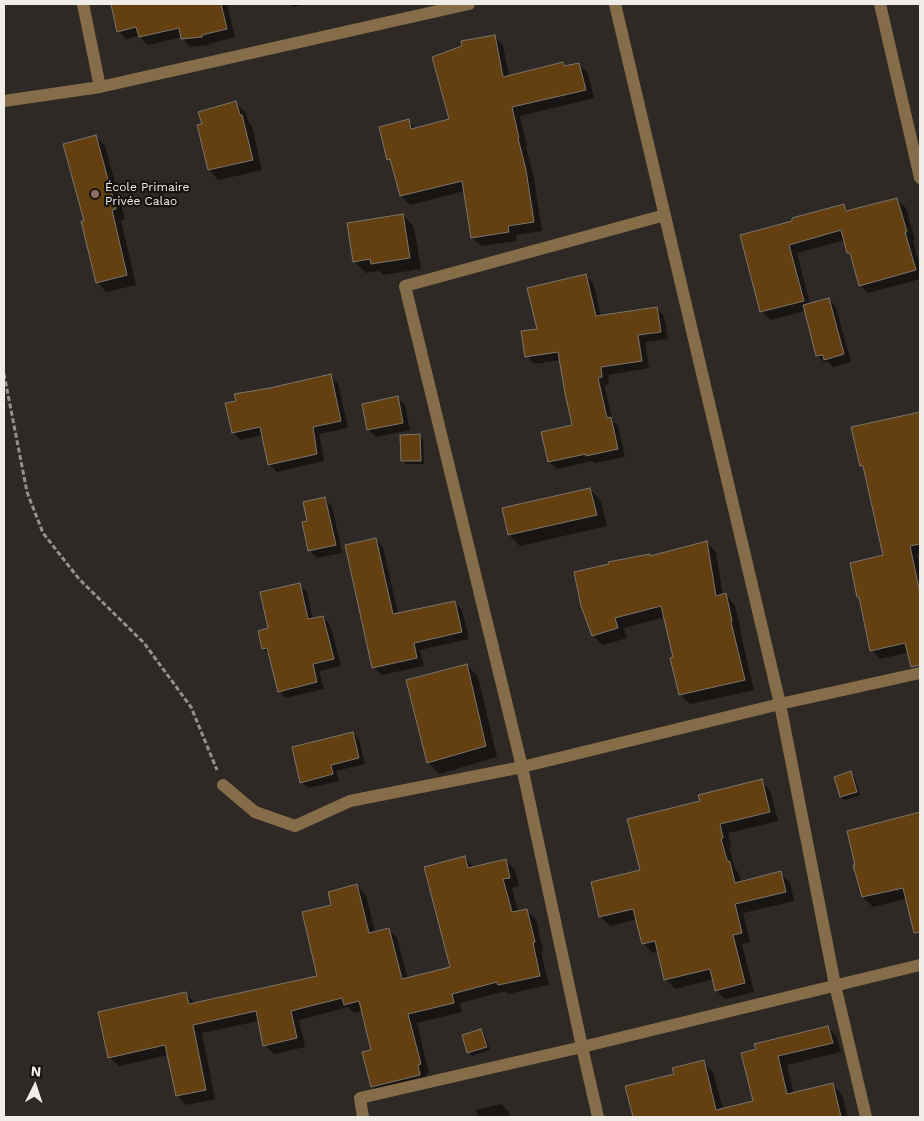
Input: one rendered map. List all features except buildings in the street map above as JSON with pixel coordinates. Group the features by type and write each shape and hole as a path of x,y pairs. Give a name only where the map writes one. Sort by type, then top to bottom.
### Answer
{"street":[{"path":"83,4 100,87"},
{"path":"4,101 100,87 469,4"},
{"path":"615,4 780,704 835,985 866,1117"},
{"path":"880,4 920,178"},
{"path":"598,1117 522,767 405,286 665,215"},
{"path":"223,785 255,812 295,826 350,801 522,767 780,704 920,673"},
{"path":"363,1117 360,1098 920,966"}],"path":[{"path":"4,374 27,492 43,533 79,579 144,643 191,707 223,785"}],"place":[{"name":"École Primaire Privée Calao","path":"95,194"}]}
